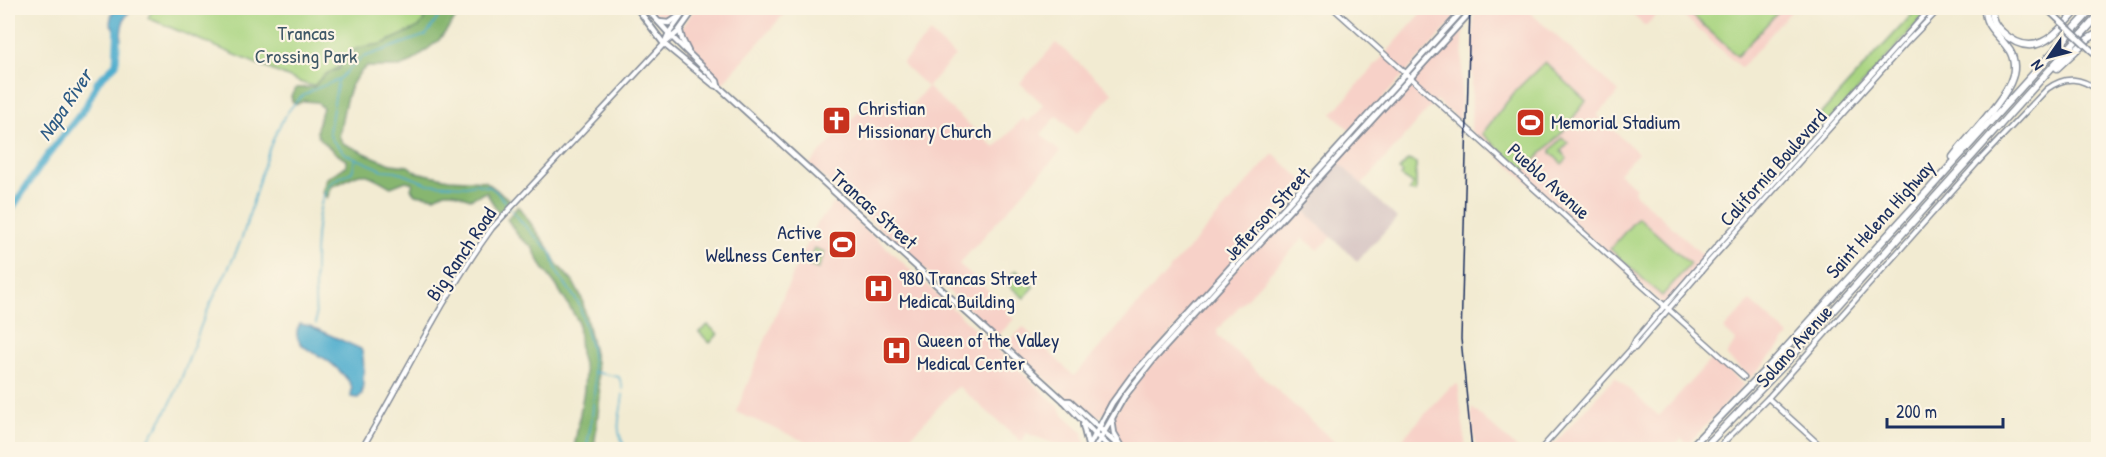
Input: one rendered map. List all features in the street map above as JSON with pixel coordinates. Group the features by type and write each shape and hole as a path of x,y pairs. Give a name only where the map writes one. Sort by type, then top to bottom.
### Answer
{"highway":[{"path":"1930,189 2005,92 2013,75 2013,57 1987,23 1985,8"},
{"path":"1992,8 1992,20 2008,38 2025,45 2035,45 2050,38 2079,8"},
{"name":"Saint Helena Highway","path":"1688,450 1776,359 2093,8"},
{"name":"Saint Helena Highway","path":"1702,450 1784,365 2098,16"},
{"path":"2010,115 2081,45 2098,33"}],"main road":[{"name":"Trancas Street","path":"637,8 664,44 718,86 1064,401 1112,450"},
{"name":"Trancas Street","path":"646,8 717,81 718,86"},
{"path":"671,36 681,29 695,8"},
{"name":"Jefferson Street","path":"1088,448 1107,412 1131,377 1466,8"},
{"name":"Jefferson Street","path":"1094,450 1124,397 1154,359 1474,8"},
{"path":"2046,8 2098,56"},
{"path":"664,44 686,9"},
{"path":"652,16 660,22 669,23 686,9"},
{"path":"681,29 682,41 699,64"},
{"name":"Trancas Street","path":"1064,401 1070,401 1123,450"},
{"path":"1090,418 1099,417 1107,412"},
{"path":"1112,418 1114,433 1123,450"},
{"path":"1081,419 1088,448"},
{"path":"1099,450 1104,448 1112,450"}],"street":[{"name":"Pueblo Avenue","path":"1333,8 1744,377"},
{"name":"California Boulevard","path":"1667,308 1931,8"},
{"name":"California Boulevard","path":"1540,450 1631,349 1636,339 1667,308 1940,8"},
{"name":"Big Ranch Road","path":"361,450 475,253 492,228 664,44"},
{"name":"Solano Avenue","path":"1716,450 1768,398 1977,163 2048,88 2062,80 2071,79 2087,82 2098,90"},
{"path":"1768,398 1825,450"}],"shaded area":[{"path":"646,8 687,8 673,21 663,23"},
{"path":"695,8 776,8 784,14 721,85 691,55 680,31"},
{"path":"1426,8 1465,8 1352,132 1332,114"},
{"path":"1474,8 1525,8 1619,92 1597,115 1638,153 1619,173 1636,188 1634,191 1636,194 1706,258 1665,306 1471,131"},
{"path":"1625,8 1664,8 1645,26"},
{"path":"1675,8 1794,8 1741,68"},
{"path":"1464,18 1460,121 1436,100 1362,185 1336,160"},
{"path":"930,33 955,56 927,87 902,63"},
{"path":"1056,43 1113,93 1076,134 1057,116 1041,134 1060,152 959,264 1009,309 1006,312 1014,319 998,336 809,165 873,96 898,119 927,87 995,148 1023,118 1028,122 1044,105 1020,83"},
{"path":"1273,154 1306,183 1131,377 1107,412 1099,417 1090,418 1007,344 1023,327 1074,376"},
{"path":"1336,160 1397,218 1357,261 1296,203"},
{"path":"1296,203 1332,237 1318,250 1303,238 1217,330 1218,336 1342,449 1126,449 1114,433 1112,418 1141,375"},
{"name":"Queen of the Valley Medical Center","path":"833,204 837,204 887,248 1058,406 1064,415 1083,432 1085,442 1083,449 1068,449 1026,433 1022,442 958,386 899,449 823,449 736,412 813,229"},
{"path":"1750,301 1789,336 1751,378 1726,356 1736,340 1724,329"},
{"path":"1713,357 1744,385 1688,444 1677,434 1681,439 1670,449 1540,450 1548,442 1554,444 1615,377 1659,416"},
{"path":"1458,384 1466,449 1393,449 1450,387"},
{"path":"1472,408 1518,449 1476,449"}],"green space":[{"name":"Trancas Crossing Park","path":"153,8 449,8 429,26 346,61 313,86 148,18"},
{"path":"428,8 462,8 439,40 410,63 400,67 366,67 359,74 346,98 339,136 343,143 391,164 409,166 416,172 449,179 485,181 511,201 500,215 486,192 470,199 453,192 445,192 435,197 415,194 411,189 413,183 406,181 391,187 363,174 332,186 327,198 322,192 327,178 346,166 346,160 318,136 318,124 323,108 317,102 304,101 297,104 292,101 291,96 296,88 314,87 324,75 339,69 342,61 354,50 382,44 419,27"},
{"path":"1695,8 1782,8 1737,56 1690,13"},
{"path":"1918,8 1931,8 1825,127 1816,119"},
{"name":"Memorial Stadium","path":"1545,62 1586,101 1559,136 1524,171 1482,134 1517,89"},
{"path":"1562,138 1568,143 1561,151 1567,159 1562,164 1551,153 1551,150"},
{"path":"1408,160 1416,163 1416,192 1409,191 1413,184 1401,176 1403,173 1399,170"},
{"path":"518,206 548,247 556,263 573,282 582,299 596,363 600,396 594,449 574,449 585,372 580,353 578,321 532,247 519,237 507,219"},
{"path":"1638,217 1690,264 1662,296 1610,249"},
{"path":"814,248 825,252 818,269 807,265"},
{"path":"1016,270 1034,287 1024,298 1005,282"},
{"path":"708,325 718,334 710,343 699,332"}],"water":[{"path":"117,8 134,8 124,21 121,38 110,23 112,13"},
{"path":"300,324 310,326 361,349 363,384 362,394 358,398 351,397 352,388 339,371 326,359 302,345 297,335"}],"waterway":[{"path":"441,8 438,18 426,35 361,58 338,80 329,132 332,140 346,154 383,170 396,171 428,184 466,186 475,184 490,187 551,252 557,272 579,304 591,348 595,384 586,450"},
{"name":"Napa River","path":"8,214 45,159 85,108 98,81 116,64 118,24"},
{"path":"140,450 170,404 206,313 237,251 264,165 279,127 288,111 300,98 338,80"},
{"path":"316,324 315,250 320,210 324,194 331,183 352,172 356,158"},
{"path":"594,372 619,377 623,389"},
{"path":"623,394 619,429 622,442 627,450"}],"railway":[{"path":"1470,8 1461,339 1472,450"}],"place":[{"name":"Christian Missionary Church","path":"837,120"},
{"name":"Memorial Stadium","path":"1530,122"},
{"name":"Active Wellness Center","path":"843,244"},
{"name":"980 Trancas Street Medical Building","path":"878,289"},
{"name":"Queen of the Valley Medical Center","path":"896,351"}]}
